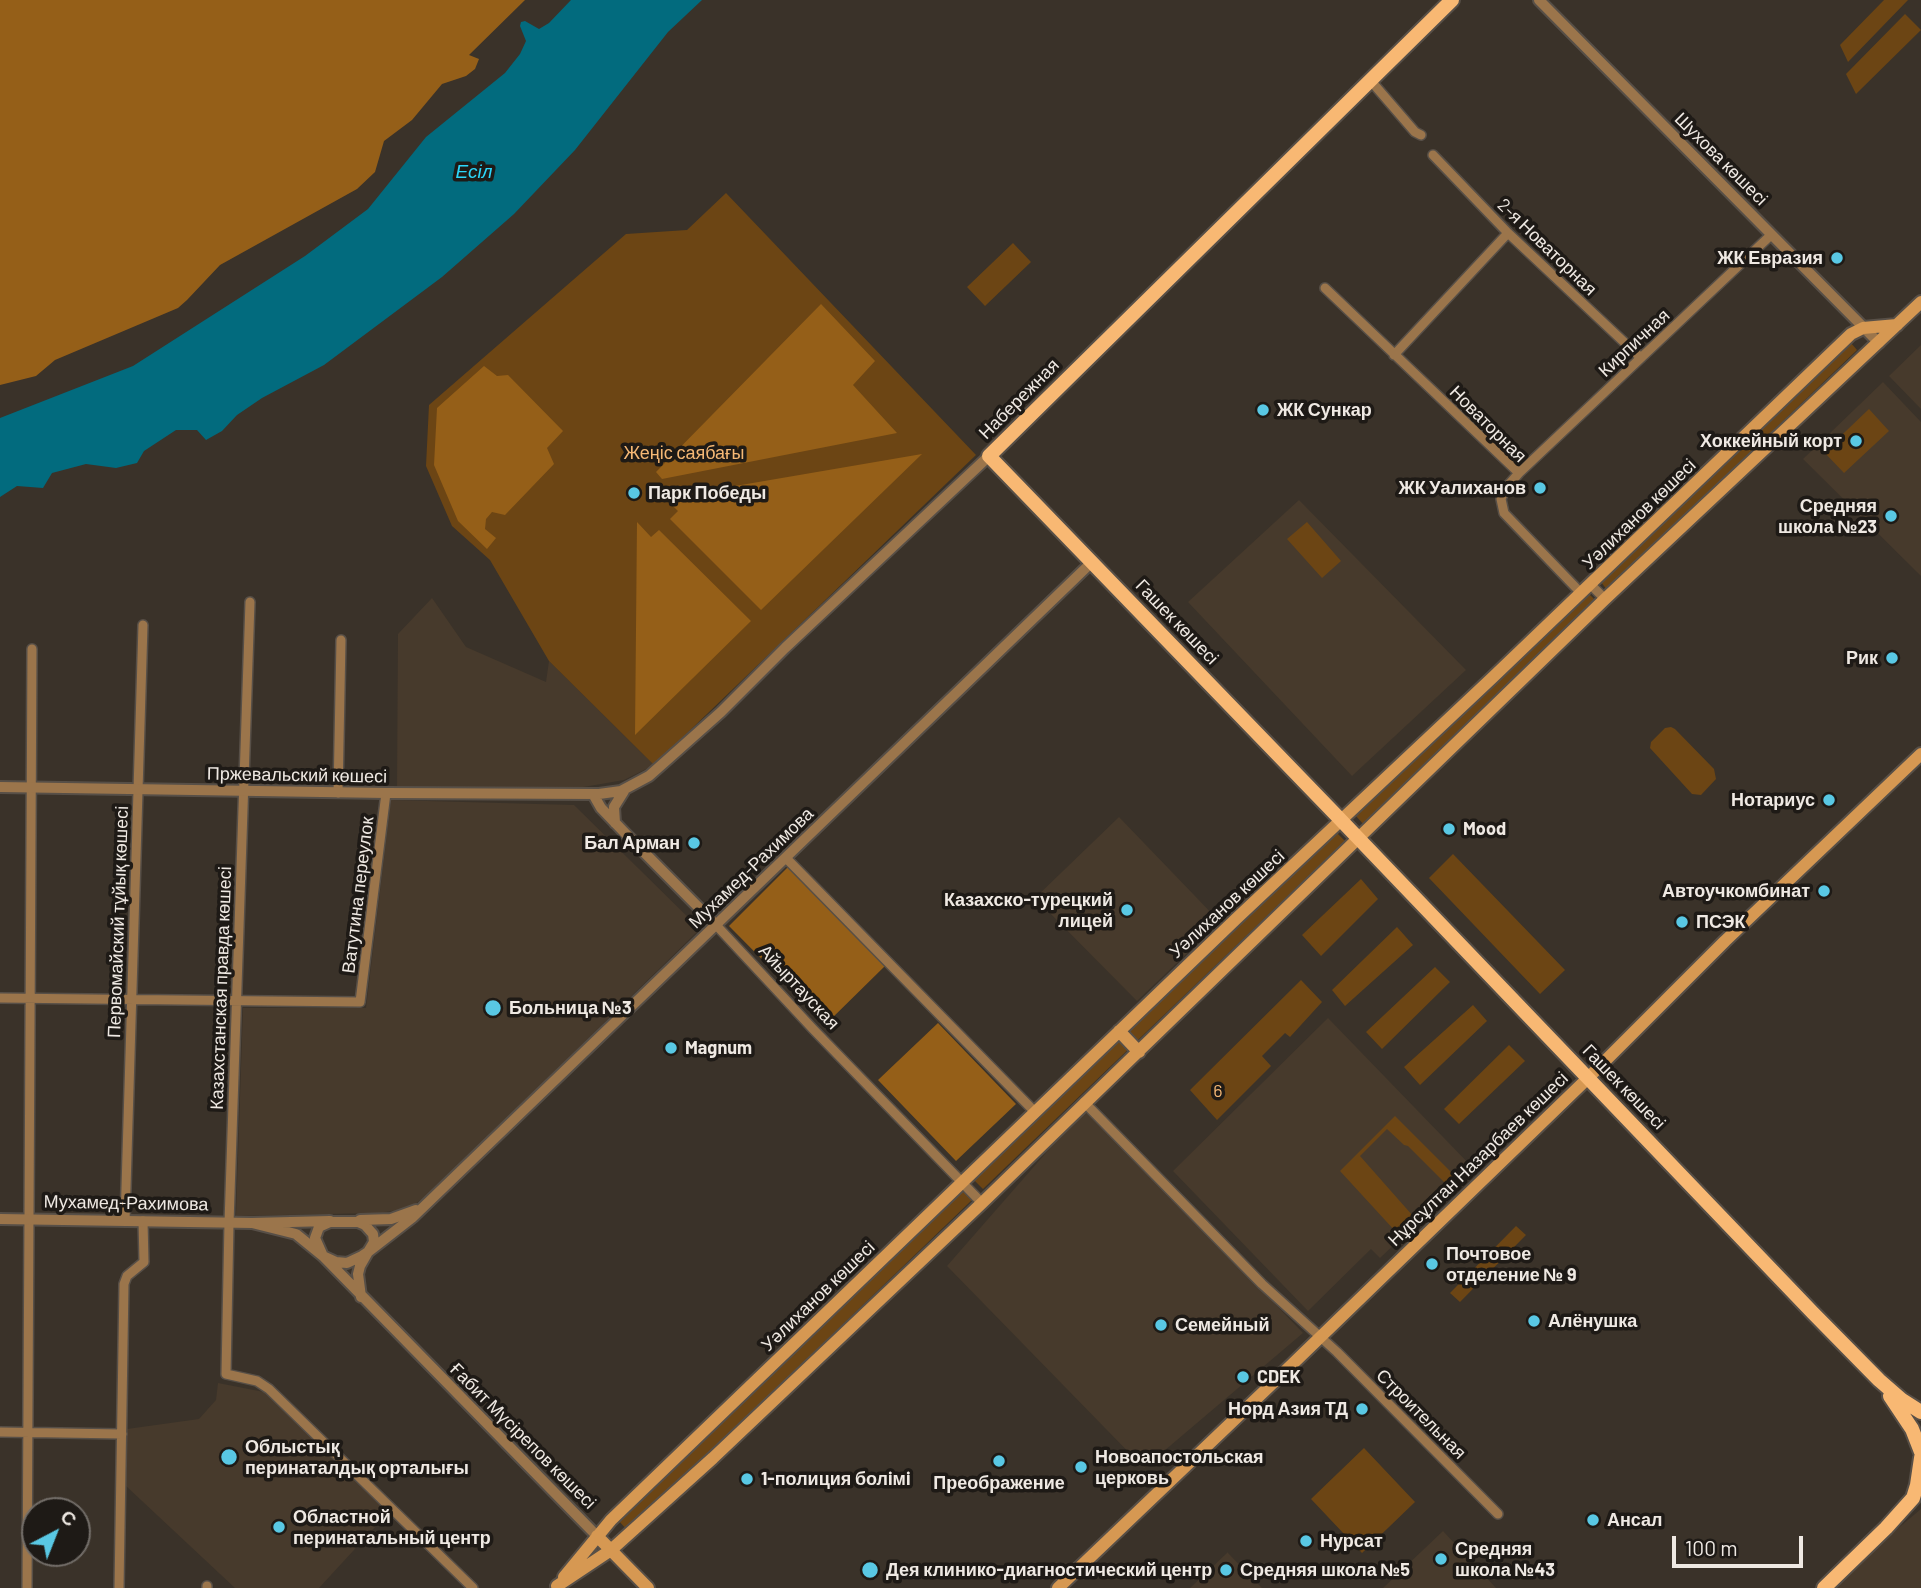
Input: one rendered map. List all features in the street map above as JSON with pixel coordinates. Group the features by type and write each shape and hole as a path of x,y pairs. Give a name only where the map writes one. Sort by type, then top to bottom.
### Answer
{"main road":[{"name":"Набережная","path":"989,456 1452,0"},
{"path":"556,1587 611,1550 713,1458 1139,1052 1605,599 1921,302"},
{"path":"1863,328 1897,325"},
{"name":"Уәлиханов көшесі","path":"556,1587 611,1520 1339,818 1586,588 1851,334 1863,328"},
{"name":"Гашек көшесі","path":"989,456 1879,1380 1902,1401 1921,1412"},
{"name":"Нұрсұлтан Назарбаев көшесі","path":"1058,1588 1921,754"},
{"path":"1119,1031 1139,1052"},
{"name":"Гашек көшесі","path":"1879,1380 1907,1421 1921,1454"},
{"path":"1824,1588 1913,1498 1921,1454"},
{"path":"1886,1528 1921,1501"},
{"name":"Ғабит Мүсірепов көшесі","path":"597,1536 648,1588"}],"street":[{"name":"Шухова көшесі","path":"1539,0 1879,343"},
{"path":"1371,81 1415,132 1421,135"},
{"name":"2-я Новаторная","path":"1433,155 1508,233 1641,358"},
{"path":"1394,355 1508,233"},
{"name":"Кирпичная","path":"1519,473 1771,235"},
{"name":"Новаторная","path":"1325,288 1519,473 1503,495 1501,504 1504,513 1586,588 1605,599"},
{"name":"Набережная","path":"593,794 627,788 649,776 721,712 778,654 989,456"},
{"name":"Мухамед-Рахимова","path":"435,1198 1092,562"},
{"name":"Казахстанская правда көшесі","path":"250,602 226,1374 257,1381 269,1389 473,1588"},
{"name":"Первомайский тұйық көшесі","path":"125,1221 143,625"},
{"path":"338,793 341,640"},
{"path":"27,1588 32,649"},
{"name":"Пржевальский көшесі","path":"0,787 593,794"},
{"path":"615,823 615,802 627,788"},
{"name":"Ватутина переулок","path":"237,1000 360,1002 386,793"},
{"name":"Айыртауская","path":"593,794 615,823 982,1203"},
{"path":"786,858 1035,1112"},
{"path":"0,998 237,1000"},
{"path":"1084,1102 1262,1284 1319,1338"},
{"path":"252,1223 391,1219 410,1213 435,1198"},
{"path":"361,1297 358,1274 368,1252 374,1238 370,1229 358,1222 344,1221 326,1223 317,1230 315,1242 323,1256 336,1262 347,1263 368,1252 435,1198"},
{"name":"Мухамед-Рахимова","path":"0,1219 252,1223"},
{"path":"119,1588 124,1284 127,1276 144,1262 143,1221"},
{"name":"Ғабит Мүсірепов көшесі","path":"252,1223 296,1234 323,1256 597,1536"},
{"name":"Строительная","path":"1319,1338 1337,1352 1498,1514"},
{"path":"0,1432 122,1434"}],"shaded area":[{"path":"1921,345 1921,409 1889,376"},
{"name":"Средняя школа №23","path":"1883,382 1921,422 1921,576 1803,459"},
{"path":"1299,500 1466,670 1352,776 1188,602"},
{"path":"432,598 466,647 546,682 549,661 654,765 624,780 572,789 397,788 398,634"},
{"name":"Больница №3","path":"391,800 574,805 700,929 430,1193 415,1204 400,1210 377,1213 236,1216 243,1008 366,1008"},
{"name":"Казахско-турецкий лицей","path":"1119,817 1220,922 1137,1001 1035,898"},
{"path":"1328,1018 1474,1169 1380,1258 1371,1249 1308,1311 1173,1171"},
{"path":"1086,1107 1303,1333 1144,1468 947,1266"},
{"name":"Облыстық перинаталдық орталығы","path":"218,1383 264,1392 388,1513 319,1588 235,1588 126,1486 127,1429 199,1419 216,1400"},
{"path":"1921,1509 1921,1588 1836,1588 1890,1535"},
{"name":"Средняя школа №43","path":"1443,1531 1496,1588 1383,1588"},
{"name":"Средняя школа №5","path":"1227,1553 1262,1588 1190,1588"}],"green space":[{"path":"0,0 525,0 469,55 479,59 475,69 466,76 442,84 412,120 384,141 375,172 357,189 220,265 178,308 55,360 36,376 0,385"},
{"path":"1884,0 1908,0 1848,62 1840,45"},
{"path":"1905,14 1921,30 1856,94 1846,74"},
{"name":"Жеңіс саябағы","path":"726,193 976,455 654,765 549,661 490,560 452,526 426,466 429,405 626,234 687,230"},
{"path":"1013,243 1031,262 985,306 967,287"},
{"path":"821,304 875,361 853,385 897,433 662,479 656,472"},
{"path":"1851,343 1857,350 1607,590 1601,582"},
{"path":"484,366 497,376 508,375 563,431 547,448 554,464 505,515 492,512 486,519 485,529 496,538 487,549 458,521 434,465 437,408"},
{"name":"Хоккейный корт","path":"1869,409 1889,431 1844,473 1824,452"},
{"path":"922,454 761,610 670,519 678,511 665,498"},
{"path":"637,522 651,537 659,530 751,621 635,735"},
{"path":"1307,522 1341,561 1322,578 1287,539"},
{"path":"1588,593 1596,601 1364,825 1356,816"},
{"path":"1671,727 1714,769 1716,779 1701,795 1692,794 1650,748 1651,742 1665,728"},
{"path":"1335,831 1345,841 983,1189 973,1179"},
{"path":"1453,854 1565,970 1540,994 1429,878"},
{"path":"788,867 885,966 826,1024 729,926"},
{"path":"1361,879 1378,899 1321,956 1302,935"},
{"path":"1397,927 1413,945 1345,1006 1332,990"},
{"path":"1435,967 1450,982 1382,1049 1366,1032"},
{"name":"6","path":"1301,980 1322,1002 1290,1037 1285,1033 1262,1056 1271,1066 1217,1120 1190,1090"},
{"path":"1473,1005 1487,1021 1420,1085 1404,1067"},
{"path":"938,1023 1016,1104 956,1161 878,1080"},
{"path":"1509,1045 1525,1061 1459,1124 1444,1109"},
{"path":"1395,1116 1455,1176 1446,1184 1387,1129 1360,1156 1413,1216 1396,1232 1340,1171"},
{"path":"962,1189 972,1200 628,1531 618,1520"},
{"path":"1516,1226 1526,1235 1460,1302 1450,1293"},
{"path":"1364,1448 1415,1502 1362,1553 1311,1499"}],"water":[{"name":"Есіл","path":"571,0 702,0 668,32 575,150 514,214 442,277 324,365 262,398 237,415 222,431 206,440 197,430 176,430 144,451 137,463 116,468 86,464 52,473 43,488 17,486 0,497 0,418 133,366 305,256 368,209 426,137 505,73 520,54 526,41 521,22 525,21 539,29 549,23"}],"place":[{"name":"ЖК Евразия","path":"1837,258"},
{"name":"ЖК Сункар","path":"1263,410"},
{"name":"Хоккейный корт","path":"1856,441"},
{"name":"ЖК Уалиханов","path":"1540,488"},
{"name":"Парк Победы","path":"634,493"},
{"name":"Средняя школа №23","path":"1891,516"},
{"name":"Рик","path":"1892,658"},
{"name":"Нотариус","path":"1829,800"},
{"name":"Mood","path":"1449,829"},
{"name":"Бал Арман","path":"694,843"},
{"name":"Автоучкомбинат","path":"1824,891"},
{"name":"Казахско-турецкий лицей","path":"1127,910"},
{"name":"ПСЭК","path":"1682,922"},
{"name":"Больница №3","path":"493,1008"},
{"name":"Magnum","path":"671,1048"},
{"name":"Почтовое отделение № 9","path":"1432,1264"},
{"name":"Алёнушка","path":"1534,1321"},
{"name":"Семейный","path":"1161,1325"},
{"name":"CDEK","path":"1243,1377"},
{"name":"Норд Азия ТД","path":"1362,1409"},
{"name":"Облыстық перинаталдық орталығы","path":"229,1457"},
{"name":"Преображение","path":"999,1461"},
{"name":"Новоапостольская церковь","path":"1081,1467"},
{"name":"1-полиция болiмi","path":"747,1479"},
{"name":"Ансал","path":"1593,1520"},
{"name":"Областной перинатальный центр","path":"279,1527"},
{"name":"Нурсат","path":"1306,1541"},
{"name":"Средняя школа №43","path":"1441,1559"},
{"name":"Дея клинико-диагностический центр","path":"870,1570"},
{"name":"Средняя школа №5","path":"1226,1570"}]}
